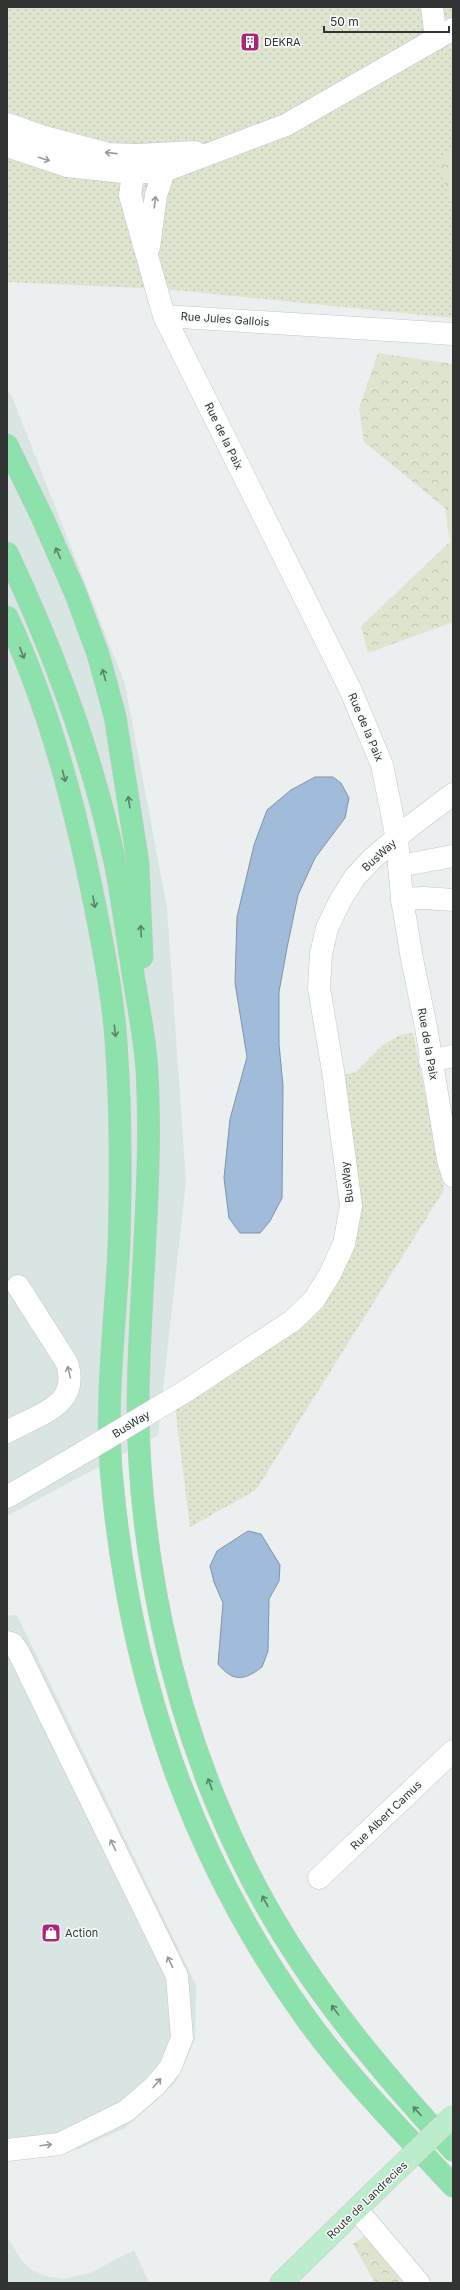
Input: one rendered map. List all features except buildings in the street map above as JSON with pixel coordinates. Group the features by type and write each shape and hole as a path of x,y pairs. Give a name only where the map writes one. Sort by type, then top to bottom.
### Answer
{"highway":[{"path":"7,445 42,517 75,592 98,654 115,716 138,863 147,1068 146,1244 138,1407 140,1476 162,1627 187,1721 216,1800 244,1863 300,1961 369,2055 453,2150"},
{"path":"7,553 36,615 65,686 93,771 116,869 147,1068"},
{"path":"7,617 40,698 64,773 88,868 108,973 116,1038 120,1147 119,1244 110,1412 111,1478 135,1635 158,1722 187,1805 215,1869 240,1915 277,1975 310,2024 344,2065 453,2186"}],"main road":[{"name":"Route de Landrecies","path":"281,2283 453,2116"}],"street":[{"path":"7,146 67,166 164,162 219,151 286,125 444,34 432,7"},
{"path":"7,124 44,137 108,154 134,164"},
{"path":"148,255 156,195 164,162"},
{"path":"134,164 130,195 164,316"},
{"name":"Rue Jules Gallois","path":"164,316 453,334"},
{"name":"Rue de la Paix","path":"164,316 351,691 382,765 397,839 402,899 448,1160 453,1176"},
{"name":"BusWay","path":"7,1497 186,1391 292,1321 314,1300 330,1274 344,1244 351,1206 334,1071 319,988 321,954 328,928 344,895 355,877 373,858 408,828 453,794"},
{"path":"399,866 453,856"},
{"path":"402,899 424,898 453,900"},
{"path":"430,1061 453,1056"},
{"path":"16,1427 51,1410 64,1400 69,1389 71,1376 66,1363 18,1286"},
{"path":"16,1427 45,1406 52,1398 55,1390"},
{"path":"7,1642 13,1644 19,1653 177,1976 182,2038 170,2068 155,2086 126,2111 59,2144 7,2150"},
{"name":"Rue Albert Camus","path":"319,1878 453,1752"},
{"path":"357,2210 419,2283"}],"shaded area":[{"path":"7,390 12,397 125,684 167,908 186,1181 158,1435 7,1516"},
{"path":"17,1615 196,1985 195,2039 176,2082 125,2128 79,2149 7,2158 7,1616"},
{"path":"7,2237 22,2261 32,2270 45,2276 63,2279 90,2273 134,2250 149,2283 7,2283"}],"green space":[{"path":"7,7 453,7 453,318 165,289 7,282"},
{"path":"453,151 453,210 437,162"},
{"path":"378,353 453,364 453,622 368,653 361,626 450,542 445,508 364,442 359,408"},
{"path":"413,1033 444,1190 256,1490 190,1527 175,1407 293,1334 318,1310 339,1278 343,1075 356,1072 384,1044 400,1035"},
{"path":"368,2234 409,2283 375,2283 353,2244"}],"water":[{"path":"315,777 333,777 341,783 349,798 345,818 315,858 298,895 279,992 279,1044 283,1086 282,1198 270,1221 260,1233 240,1233 229,1218 224,1178 230,1119 247,1057 235,983 237,917 254,845 267,810 291,790"},
{"path":"248,1531 261,1534 280,1565 279,1581 269,1599 268,1651 262,1667 250,1675 239,1678 234,1677 223,1670 218,1664 223,1603 214,1582 210,1566 217,1551"}],"place":[{"name":"DEKRA","path":"250,42"},
{"name":"Action","path":"51,1933"}]}
